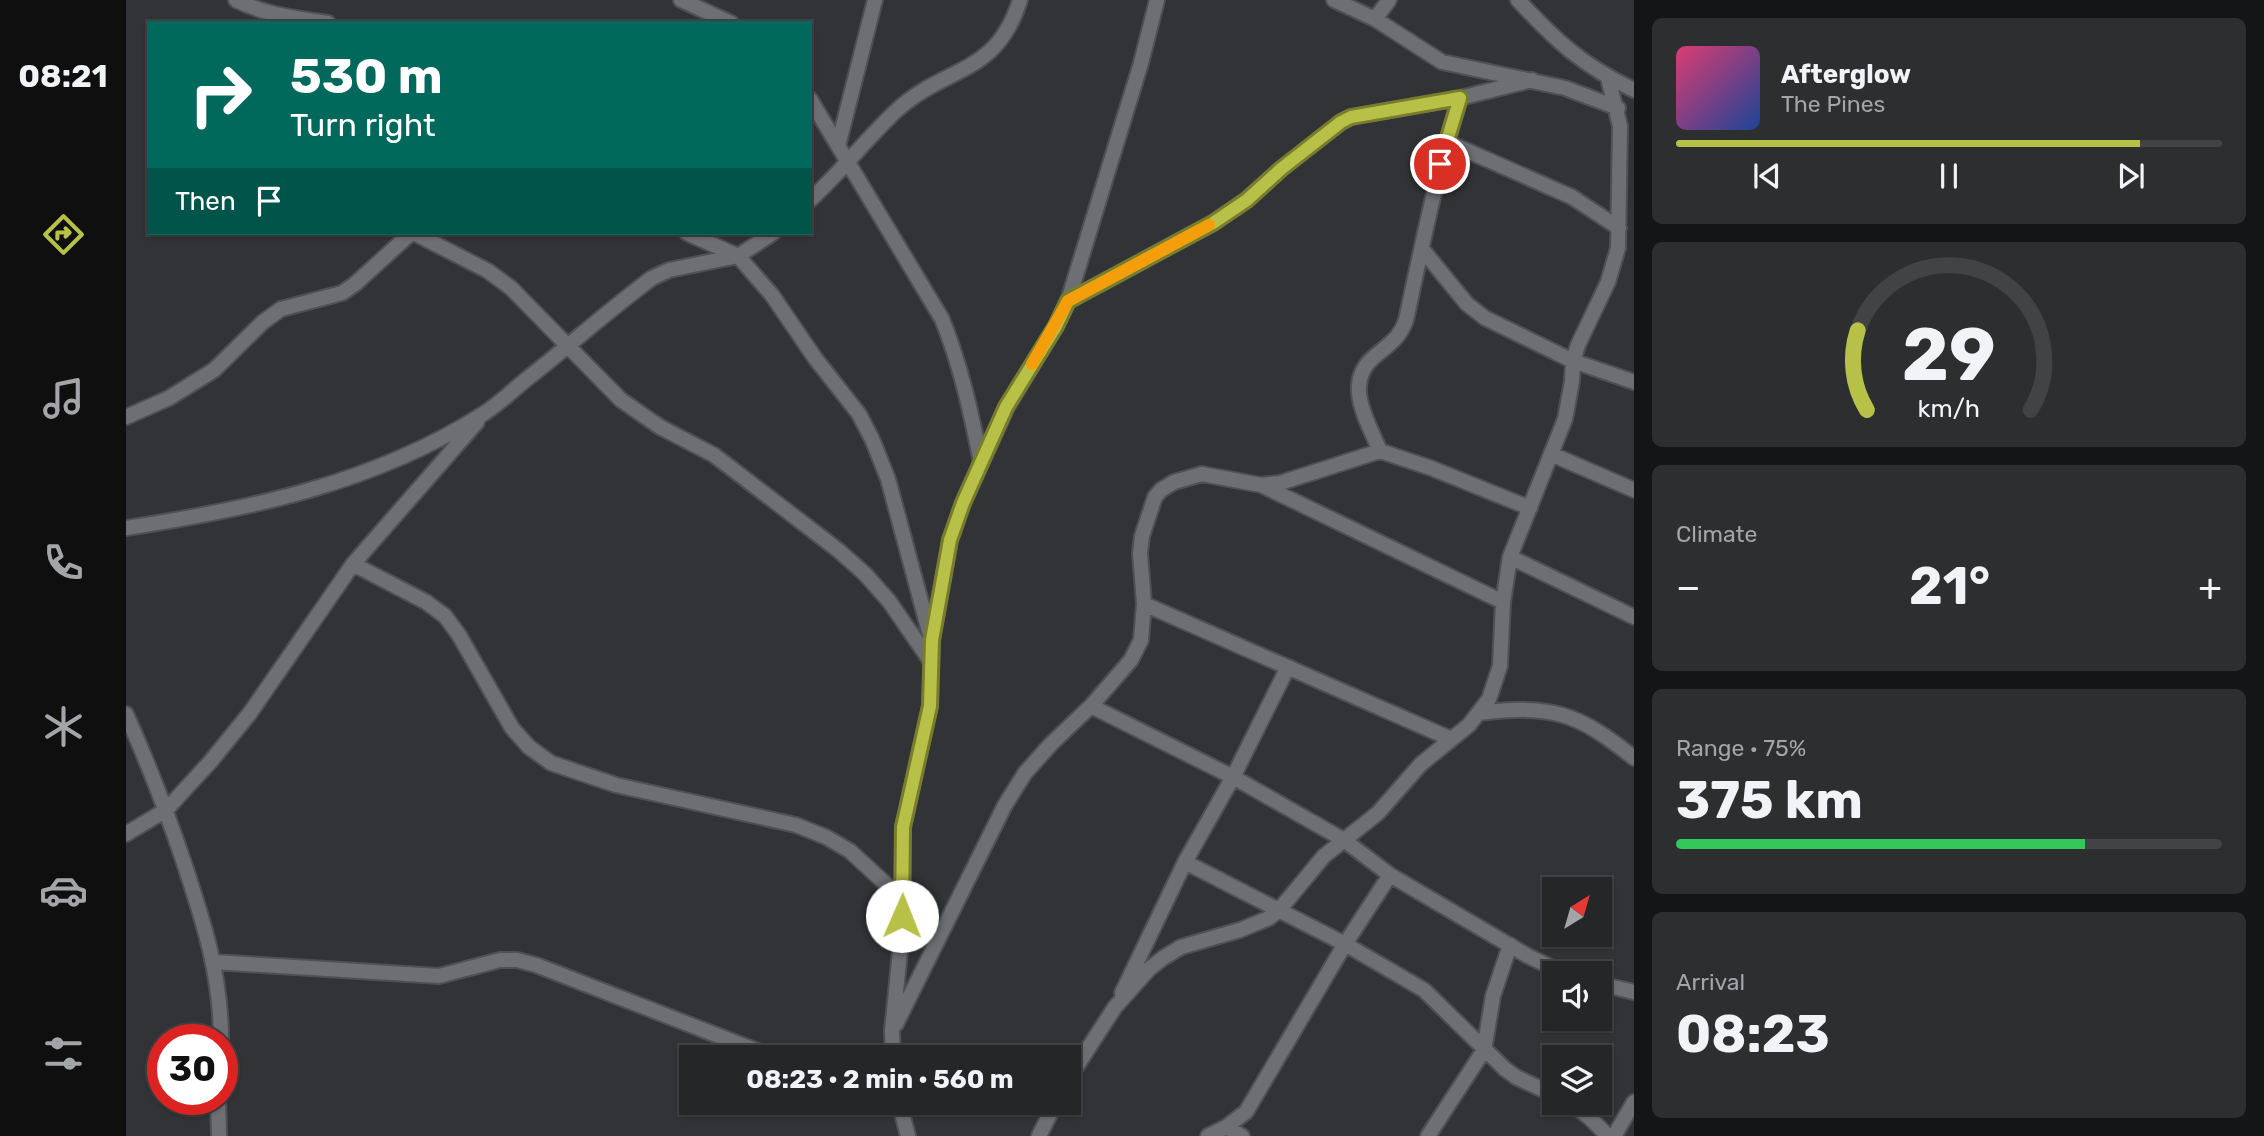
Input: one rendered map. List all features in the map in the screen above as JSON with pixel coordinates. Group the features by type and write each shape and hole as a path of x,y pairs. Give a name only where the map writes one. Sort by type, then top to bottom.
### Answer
{"street":[{"path":"236,0 274,15 314,21"},
{"path":"681,0 727,21"},
{"path":"838,146 875,0"},
{"path":"812,198 909,100 981,60 995,48 1006,36 1020,0"},
{"path":"893,1045 892,1031 902,932 903,827 930,706 932,640 950,540 963,503 1006,407 1056,326 1068,301 1138,74 1157,0"},
{"path":"1334,0 1375,19 1443,62 1565,88 1618,108"},
{"path":"1375,19 1389,0"},
{"path":"1518,0 1547,32 1576,58 1634,90"},
{"path":"1115,1007 1163,958 1189,944 1240,930 1269,918 1280,909 1324,856 1378,813 1421,764 1480,713 1489,699 1500,666 1503,601 1510,557 1569,408 1573,361 1582,333 1608,282 1615,259 1619,228 1618,180 1621,145 1618,108 1608,78"},
{"path":"1068,301 1213,223 1247,200 1281,169 1351,117 1460,98 1532,80"},
{"path":"1380,451 1357,391 1357,381 1362,369 1397,338 1402,330 1446,141 1460,98"},
{"path":"812,102 942,320 965,387 981,462"},
{"path":"1446,141 1572,197 1619,228"},
{"path":"126,417 169,398 214,370 263,321 281,309 342,293 410,235"},
{"path":"416,235 488,271 512,288 621,400 640,414 714,456 838,550 865,574 889,601 931,662"},
{"path":"691,235 738,256 786,313 859,414 872,439 899,514 932,640"},
{"path":"126,528 187,519 295,496 382,467 446,436 485,413 652,278 669,270 738,256 771,235"},
{"path":"1422,249 1432,264 1477,313 1573,361 1634,382"},
{"path":"126,834 166,810 211,761 250,713 353,564 485,413"},
{"path":"1261,485 1302,477 1380,451 1431,468 1530,508"},
{"path":"1551,454 1634,489"},
{"path":"892,1031 1006,804 1025,773 1091,706 1131,660 1141,640 1144,604 1140,553 1148,513 1161,490 1174,482 1202,474 1261,485 1503,601"},
{"path":"1510,557 1634,617"},
{"path":"353,564 426,602 445,616 459,635 512,728 529,747 551,763 616,785 796,825 826,836 850,851 902,899"},
{"path":"1144,604 1451,739"},
{"path":"1081,1059 1115,1007 1185,862 1233,777 1288,667"},
{"path":"1091,706 1233,777 1344,840 1390,875 1542,962"},
{"path":"1480,713 1533,709 1554,713 1588,724 1634,758"},
{"path":"126,714 166,810 215,962 221,1024"},
{"path":"1185,862 1280,909 1424,990 1484,1050 1516,1077 1542,1089"},
{"path":"1208,1136 1246,1112 1345,944 1390,875"},
{"path":"1428,1136 1484,1050 1493,996 1510,946"},
{"path":"215,962 439,976 500,960 517,960 742,1045"},
{"path":"1612,987 1634,992"},
{"path":"1614,1136 1634,1102"},
{"path":"218,1115 219,1136"},
{"path":"901,1115 908,1136"},
{"path":"1039,1136 1050,1115"},
{"path":"1586,1115 1608,1136"},
{"path":"1226,1127 1242,1136"}],"slow traffic":[{"path":"1032,364 1068,301 1209,225"}],"route":[{"path":"902,916 903,827 913,774 925,737 930,706 932,640 950,540 963,503 1006,407 1056,326 1068,301 1213,223 1247,200 1331,129 1351,117 1460,98 1440,164"}]}
